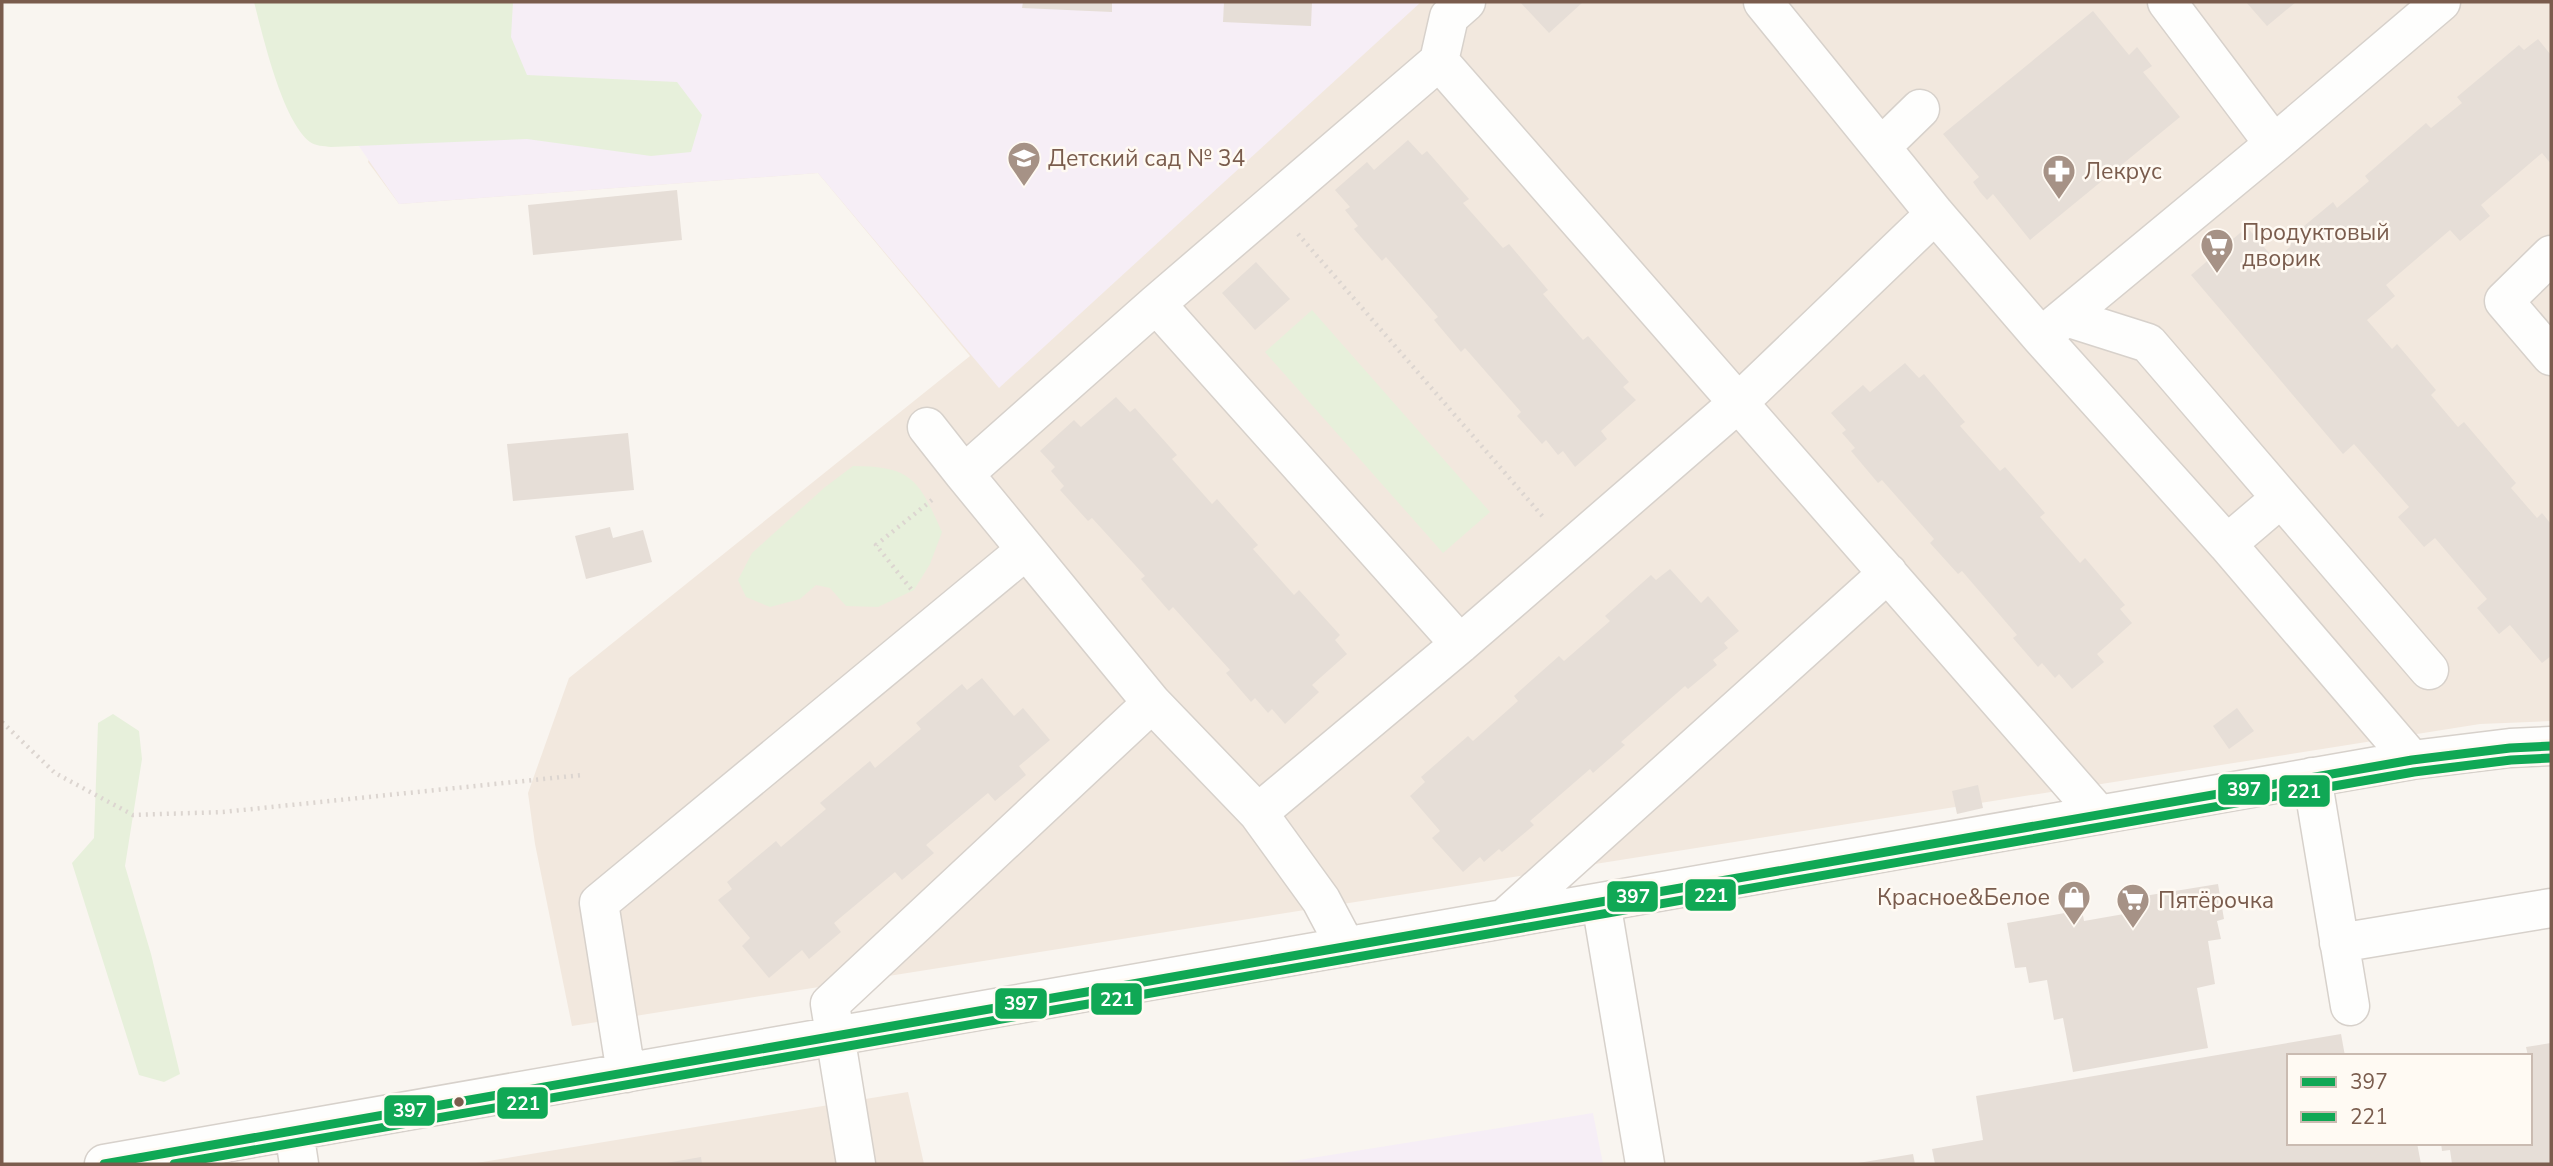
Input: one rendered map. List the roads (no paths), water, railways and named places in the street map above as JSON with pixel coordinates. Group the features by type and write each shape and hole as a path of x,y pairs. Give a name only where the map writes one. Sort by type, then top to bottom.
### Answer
{"street":[{"path":"964,474 1156,304 1439,61 1449,17 1466,2"},
{"path":"1763,2 1935,214 2054,327 2227,544 2412,760"},
{"path":"2167,2 2274,144"},
{"path":"2054,327 2441,2"},
{"path":"1439,61 2099,814"},
{"path":"1881,147 1920,109"},
{"path":"1258,813 1460,644 1738,403 1935,214"},
{"path":"2551,255 2504,302 2551,356"},
{"path":"1156,304 1460,644"},
{"path":"2054,327 2148,343 2429,670"},
{"path":"927,427 1152,703 1258,813 1321,900 1346,947"},
{"path":"2227,544 2281,498"},
{"path":"626,1073 599,903 1026,550"},
{"path":"1504,919 1888,573"},
{"path":"856,1164 830,1004 1152,703"},
{"path":"104,1164 297,1148 626,1073 2412,760 2510,748 2551,746"},
{"path":"2312,777 2350,1006"},
{"path":"1601,902 1645,1164"},
{"path":"2339,943 2551,908"}],"place":[{"name":"Детский сад № 34","path":"1024,188"},
{"name":"Лекрус","path":"2059,201"},
{"name":"Продуктовый дворик","path":"2217,275"},
{"name":"Красное&Белое","path":"2074,927"},
{"name":"Пятёрочка","path":"2133,930"}]}
